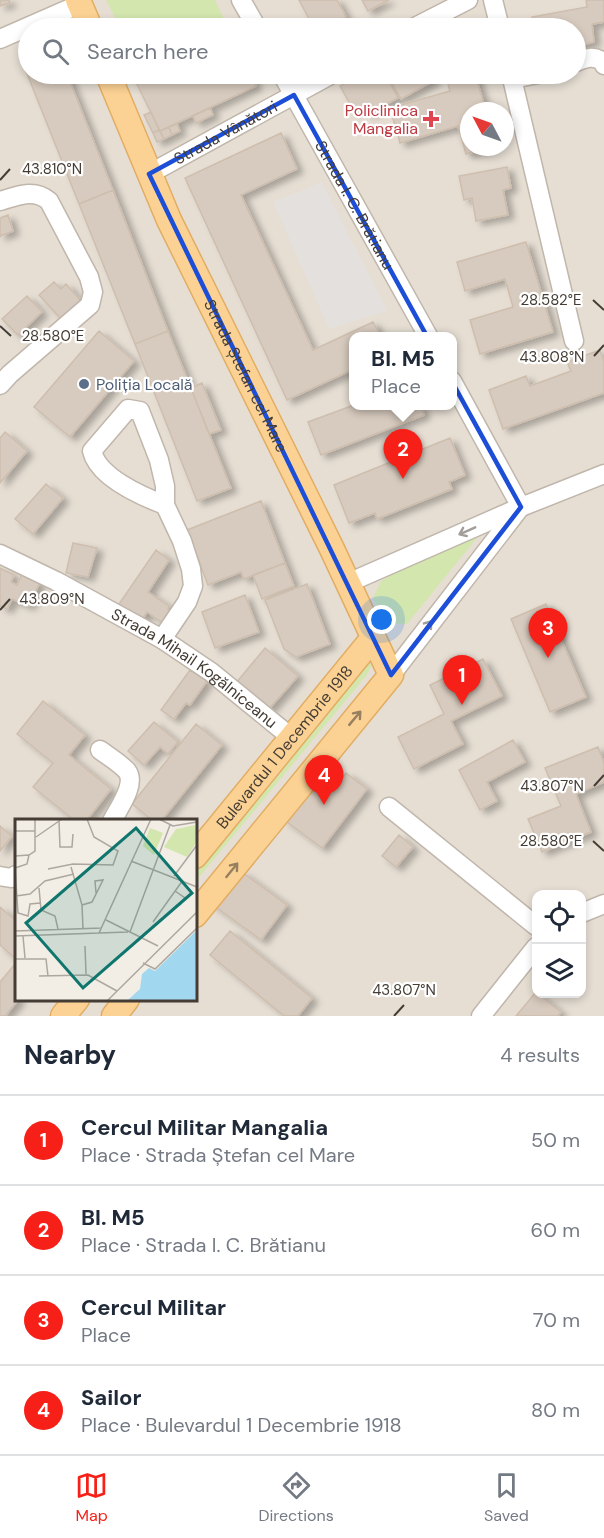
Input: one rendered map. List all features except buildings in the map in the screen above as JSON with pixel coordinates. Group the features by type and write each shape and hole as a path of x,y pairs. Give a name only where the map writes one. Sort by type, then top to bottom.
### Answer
{"main road":[{"path":"79,2 86,18"},
{"name":"Strada Ștefan cel Mare","path":"112,84 149,174 199,283 348,583 391,675"},
{"name":"Bulevardul 1 Decembrie 1918","path":"196,855 373,638"},
{"path":"196,914 391,675"},
{"path":"63,1016 74,1001"},
{"path":"114,1016 125,1001"}],"street":[{"path":"241,0 251,18"},
{"path":"427,0 431,18 468,0"},
{"path":"493,0 498,18"},
{"path":"45,18 79,2"},
{"path":"0,39 18,31"},
{"path":"586,58 598,58 604,65"},
{"name":"Strada I. C. Brătianu","path":"288,84 426,332"},
{"name":"Strada Vânători","path":"149,174 314,84"},
{"path":"514,84 574,341"},
{"path":"0,201 29,193 42,195 54,208 93,292 90,305 0,385"},
{"path":"457,389 520,507"},
{"path":"162,639 187,602 193,586 191,569 182,541 165,505 165,486 147,426 140,411 128,409 92,451 94,461 134,492 165,505"},
{"path":"348,583 520,507 604,474"},
{"path":"391,675 520,507"},
{"name":"Strada Mihail Kogălniceanu","path":"0,554 86,596 162,639 219,678 292,738"},
{"path":"100,750 130,777 129,787 113,819"},
{"path":"389,807 532,922"},
{"path":"0,876 11,878 15,876"},
{"path":"586,911 604,904"},
{"path":"481,1016 532,953"}],"highlighted area":[{"path":"294,95 521,507 391,675 149,174"}],"shaded area":[{"path":"0,0 604,0 604,1016 0,1016"},
{"path":"322,182 387,311 329,329 273,202"}],"green space":[{"path":"106,0 215,0 223,18 115,18"},
{"path":"474,536 477,537 476,539 407,624 394,623 381,615 373,598 381,581 401,569"},
{"path":"363,658 372,665 366,676 196,881 196,859"}],"place":[{"name":"Policlinica Mangalia","path":"431,119"},
{"name":"Poliția Locală","path":"84,384"},
{"name":"Bl. M5","path":"403,479"},
{"name":"Cercul Militar","path":"548,658"},
{"name":"Cercul Militar Mangalia","path":"462,705"},
{"name":"Sailor","path":"324,805"}]}
